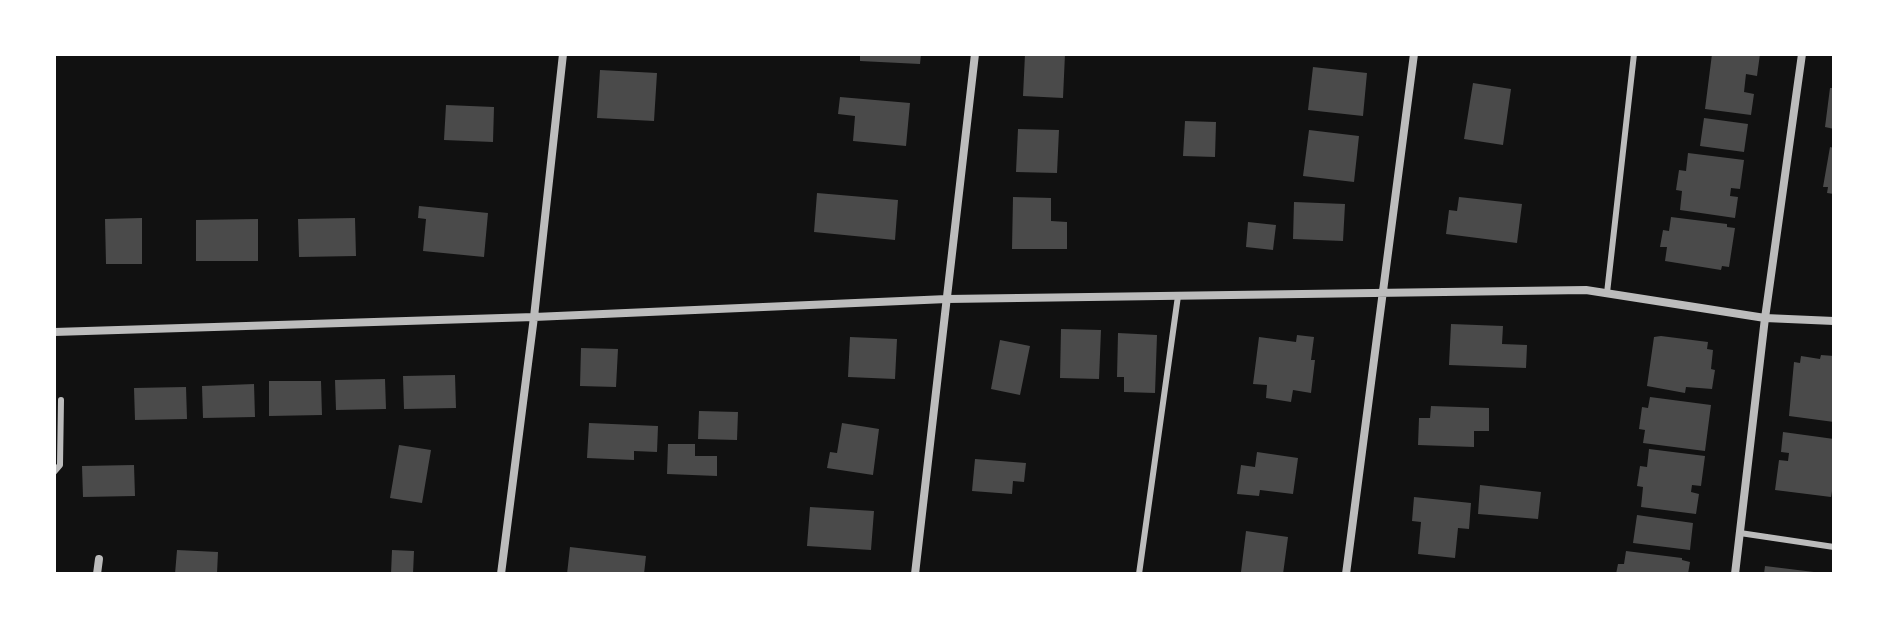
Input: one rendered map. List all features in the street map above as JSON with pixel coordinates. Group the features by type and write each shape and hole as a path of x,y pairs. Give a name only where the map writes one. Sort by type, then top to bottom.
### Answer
{"street":[{"path":"501,574 563,54"},
{"path":"915,574 975,54"},
{"path":"1346,574 1414,54"},
{"path":"1735,574 1765,318 1802,54"},
{"path":"54,332 534,317 947,299 1586,290 1765,318 1834,321"},
{"path":"97,574 99,559"}],"lane":[{"path":"1607,293 1634,54"},
{"path":"1139,574 1178,296"},
{"path":"54,472 60,465 61,400"},
{"path":"1740,533 1834,547"}],"building":[{"path":"860,54 921,54 920,64 860,61"},
{"path":"1025,54 1065,54 1063,98 1023,96"},
{"path":"1712,54 1760,54 1757,76 1746,74 1744,92 1754,94 1751,115 1705,109"},
{"path":"1313,67 1367,73 1363,116 1308,110"},
{"path":"600,70 657,73 654,121 597,118"},
{"path":"1473,83 1511,89 1503,145 1464,139"},
{"path":"1830,88 1834,88 1834,129 1825,127"},
{"path":"840,97 910,103 906,146 853,141 855,116 838,114"},
{"path":"446,105 494,107 493,142 444,140"},
{"path":"1704,118 1748,124 1744,152 1700,146"},
{"path":"1185,121 1216,122 1215,157 1183,156"},
{"path":"1018,129 1059,130 1057,173 1016,172"},
{"path":"1309,130 1359,136 1354,182 1303,176"},
{"path":"1830,147 1834,148 1834,194 1827,193 1828,187 1823,187"},
{"path":"1688,153 1744,160 1740,189 1731,188 1730,196 1738,197 1735,218 1680,210 1682,191 1676,190 1679,170 1686,171"},
{"path":"817,193 898,200 895,240 814,232"},
{"path":"1013,197 1051,198 1051,221 1067,222 1067,249 1012,249"},
{"path":"1459,197 1522,204 1517,243 1446,234 1449,210 1457,211"},
{"path":"1294,202 1345,204 1343,241 1293,239"},
{"path":"419,206 488,213 484,257 423,251 426,219 418,218"},
{"path":"1671,217 1727,224 1727,227 1735,228 1729,267 1722,266 1721,270 1665,261 1667,247 1660,247 1663,230 1669,231"},
{"path":"142,218 142,264 106,264 105,219"},
{"path":"355,218 356,256 299,257 298,219"},
{"path":"258,219 258,261 196,261 196,220"},
{"path":"1248,222 1276,225 1273,250 1246,247"},
{"path":"1451,324 1503,326 1502,344 1527,345 1526,368 1449,365"},
{"path":"1061,329 1101,330 1099,379 1060,378"},
{"path":"1118,333 1157,335 1155,393 1124,392 1124,377 1117,377"},
{"path":"1297,335 1314,337 1311,393 1293,390 1291,402 1266,398 1267,385 1253,384 1259,337 1296,342"},
{"path":"850,337 897,339 895,379 848,377"},
{"path":"1654,337 1708,342 1707,349 1713,350 1711,369 1715,370 1712,389 1686,387 1685,393 1647,386"},
{"path":"1000,340 1030,346 1020,395 991,389"},
{"path":"581,348 618,349 616,387 580,386"},
{"path":"1821,355 1834,356 1834,422 1789,416 1794,362 1800,363 1801,356 1820,359"},
{"path":"455,375 456,408 404,409 403,376"},
{"path":"385,379 386,409 336,410 335,380"},
{"path":"269,381 321,381 322,415 269,416"},
{"path":"254,384 255,417 203,418 202,386"},
{"path":"186,387 187,419 135,420 134,388"},
{"path":"1650,397 1711,405 1705,451 1643,443 1645,430 1639,429 1642,407 1648,408"},
{"path":"1431,406 1489,408 1489,431 1474,431 1474,447 1418,445 1419,418 1430,418"},
{"path":"699,411 738,412 737,440 698,439"},
{"path":"589,423 658,426 657,452 634,451 634,460 587,458"},
{"path":"842,423 879,429 873,475 827,468 830,452 837,453"},
{"path":"1783,432 1834,439 1831,497 1775,490 1779,460 1788,461 1789,453 1781,452"},
{"path":"668,444 695,444 695,456 717,456 717,476 667,474"},
{"path":"399,445 431,450 422,503 390,498"},
{"path":"1649,449 1705,456 1701,486 1692,485 1691,492 1699,494 1696,514 1641,507 1643,487 1637,486 1640,466 1647,467"},
{"path":"1257,452 1298,458 1293,494 1260,490 1259,496 1237,494 1241,465 1255,467"},
{"path":"975,459 1026,463 1024,482 1013,481 1012,494 972,491"},
{"path":"134,465 135,496 83,497 82,466"},
{"path":"1480,485 1541,492 1538,519 1478,514"},
{"path":"1414,497 1471,503 1469,529 1458,528 1455,558 1418,554 1421,522 1412,521"},
{"path":"810,507 874,511 871,550 807,546"},
{"path":"1637,515 1693,523 1690,550 1633,543"},
{"path":"1246,531 1288,537 1283,574 1241,572"},
{"path":"570,547 646,556 644,574 567,574"},
{"path":"177,550 218,552 217,574 175,574"},
{"path":"392,550 414,551 413,574 391,574"},
{"path":"1626,551 1682,558 1690,562 1688,574 1616,574 1618,564 1624,564"},
{"path":"1765,566 1814,572 1814,574 1764,574"}]}
